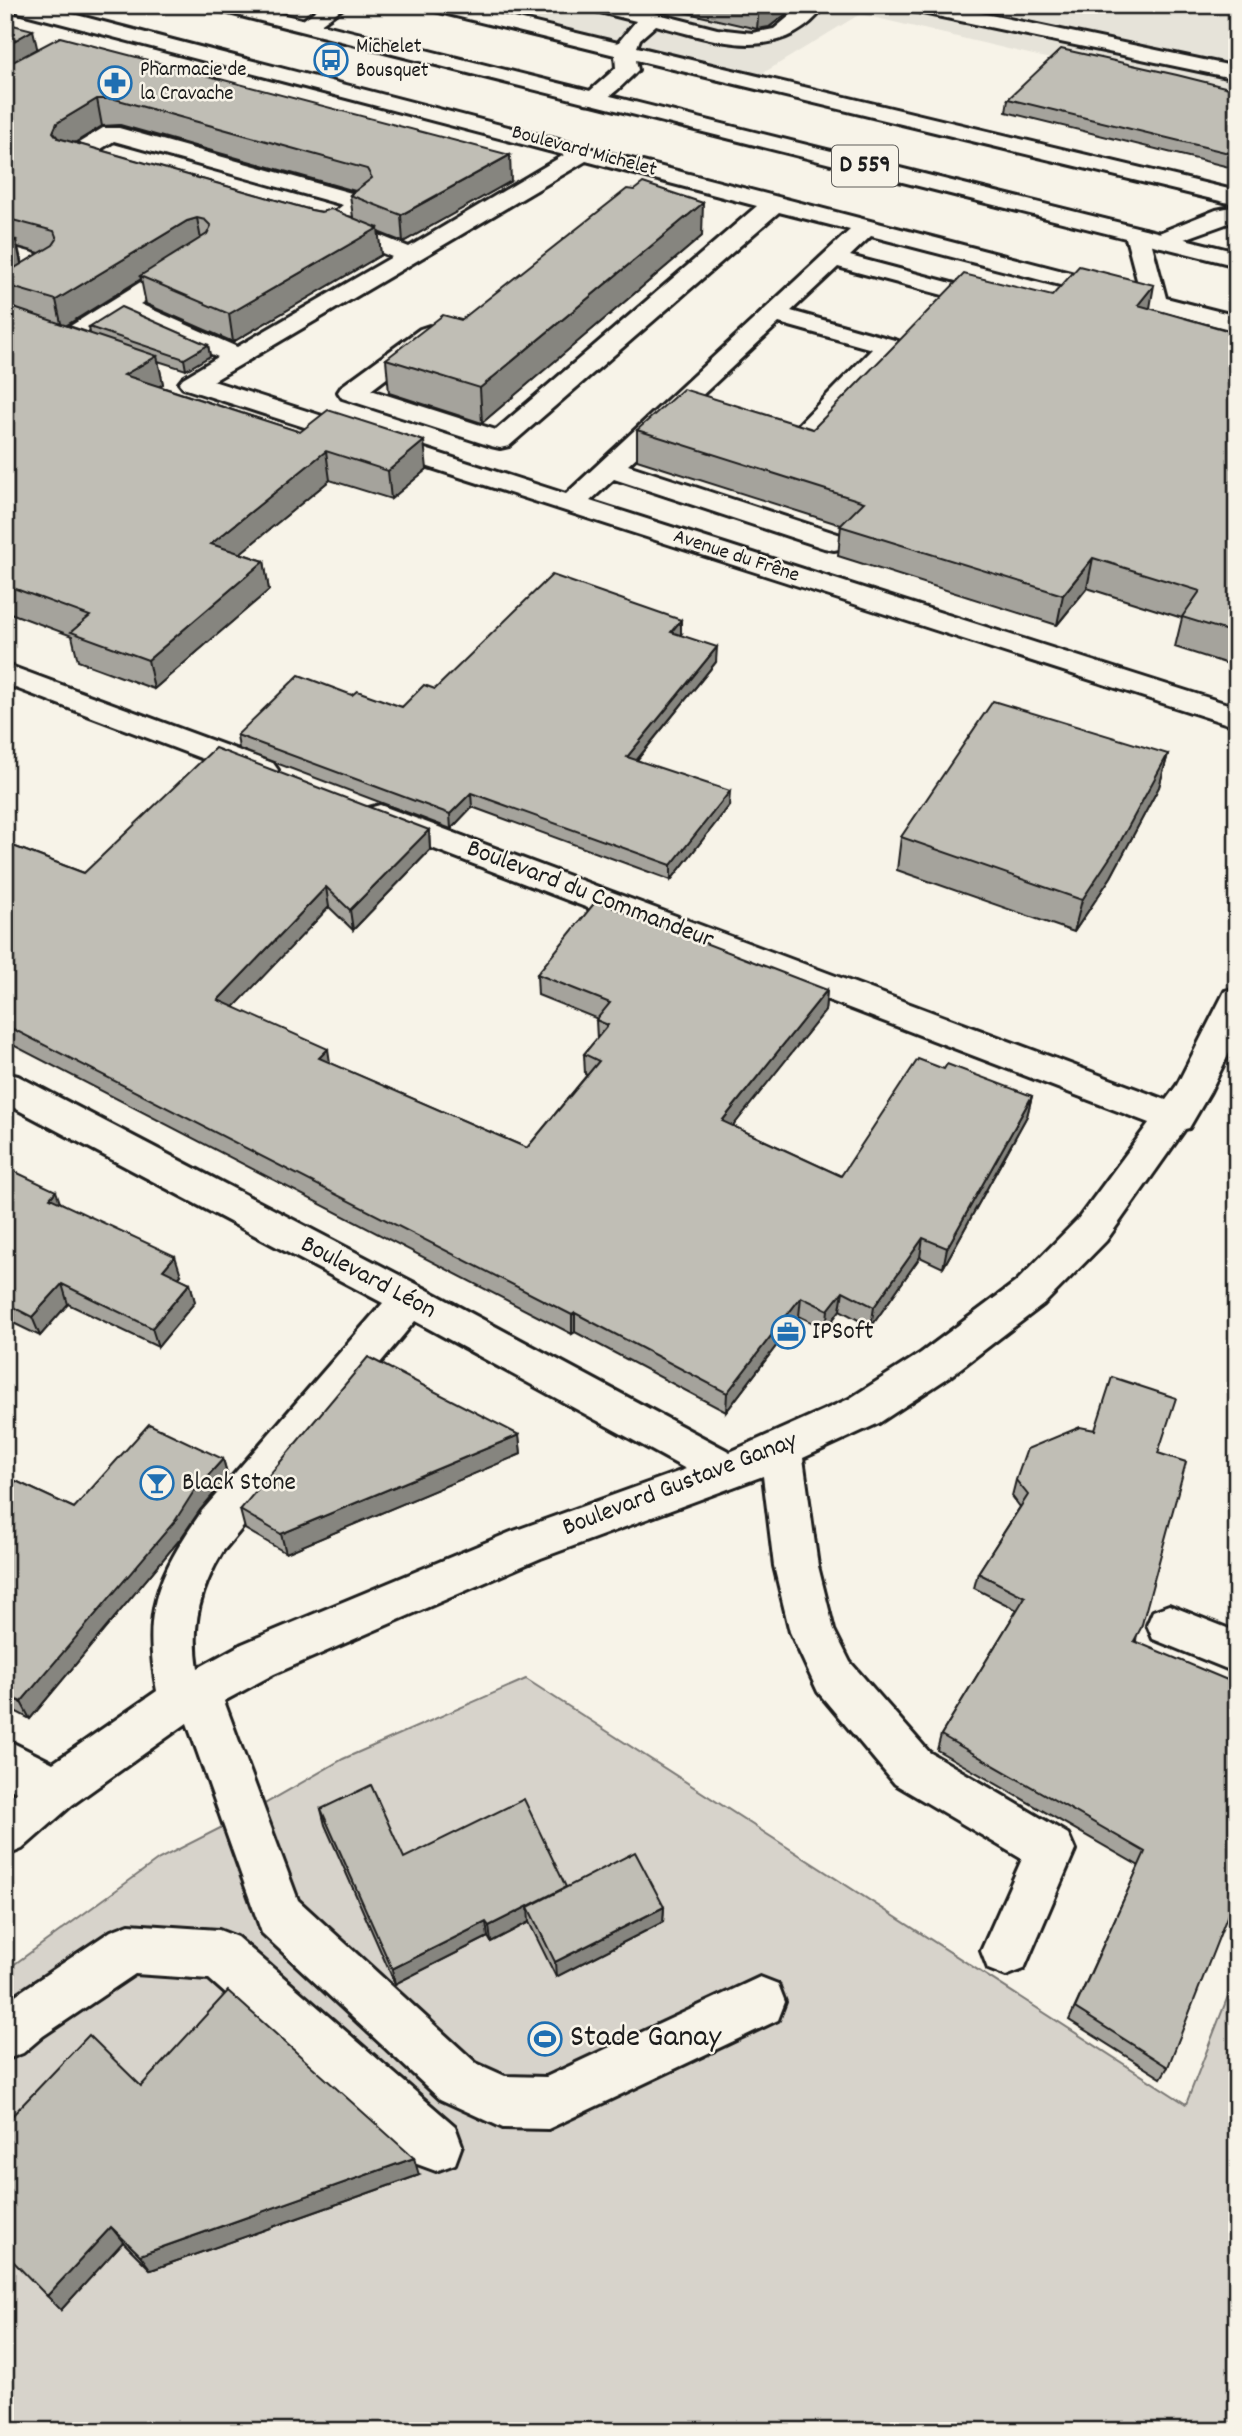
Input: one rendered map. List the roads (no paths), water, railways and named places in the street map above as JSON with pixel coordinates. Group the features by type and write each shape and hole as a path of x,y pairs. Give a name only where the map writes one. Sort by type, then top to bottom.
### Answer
{"street":[{"name":"Boulevard Michelet","path":"13,5 1237,324"},
{"name":"D 559","path":"220,5 1237,259"},
{"path":"305,26 338,5"},
{"path":"434,5 624,53 1237,198"},
{"path":"595,5 738,38 762,38 781,33 816,5"},
{"path":"914,5 1232,65"},
{"path":"593,98 627,71 624,53 629,37 652,18"},
{"path":"83,42 106,29"},
{"path":"125,172 72,157 111,133 361,203 320,225 411,256"},
{"path":"192,383 585,152"},
{"path":"637,188 657,171"},
{"path":"450,330 426,334 351,392 500,440 776,202"},
{"path":"1162,240 1224,215 1237,213"},
{"path":"571,504 868,226"},
{"path":"1138,234 1155,302"},
{"path":"5,252 49,265 5,292"},
{"path":"90,349 53,336 121,305 201,255"},
{"path":"834,258 1021,309"},
{"path":"121,305 237,356"},
{"path":"734,418 800,438 889,346 774,314"},
{"name":"Avenue du Frêne","path":"166,374 1237,717"},
{"path":"681,402 707,410"},
{"path":"610,468 834,542"},
{"path":"5,673 288,780"},
{"name":"Boulevard du Commandeur","path":"352,805 1175,1118"},
{"name":"Boulevard Gustave Ganay","path":"5,1833 55,1789 190,1695 258,1659 526,1545 729,1472 864,1411 935,1365 1030,1293 1092,1230 1192,1092 1237,1000"},
{"name":"Boulevard Léon","path":"5,1086 410,1299 729,1472"},
{"path":"410,1299 217,1524 192,1560 175,1604 172,1644 279,1916 458,2081 503,2102 548,2104 760,2001"},
{"path":"781,1448 796,1566 812,1632 834,1677 912,1768 1051,1850 1006,1951"},
{"path":"1169,1625 1237,1653"},
{"path":"5,1761 55,1789"},
{"path":"12,2017 129,1949 219,1955 436,2145"}],"place":[{"name":"Michelet Bousquet","path":"331,60"},
{"name":"Pharmacie de la Cravache","path":"115,83"},
{"name":"IPSoft","path":"788,1332"},
{"name":"Black Stone","path":"157,1483"},
{"name":"Stade Ganay","path":"545,2039"}]}
